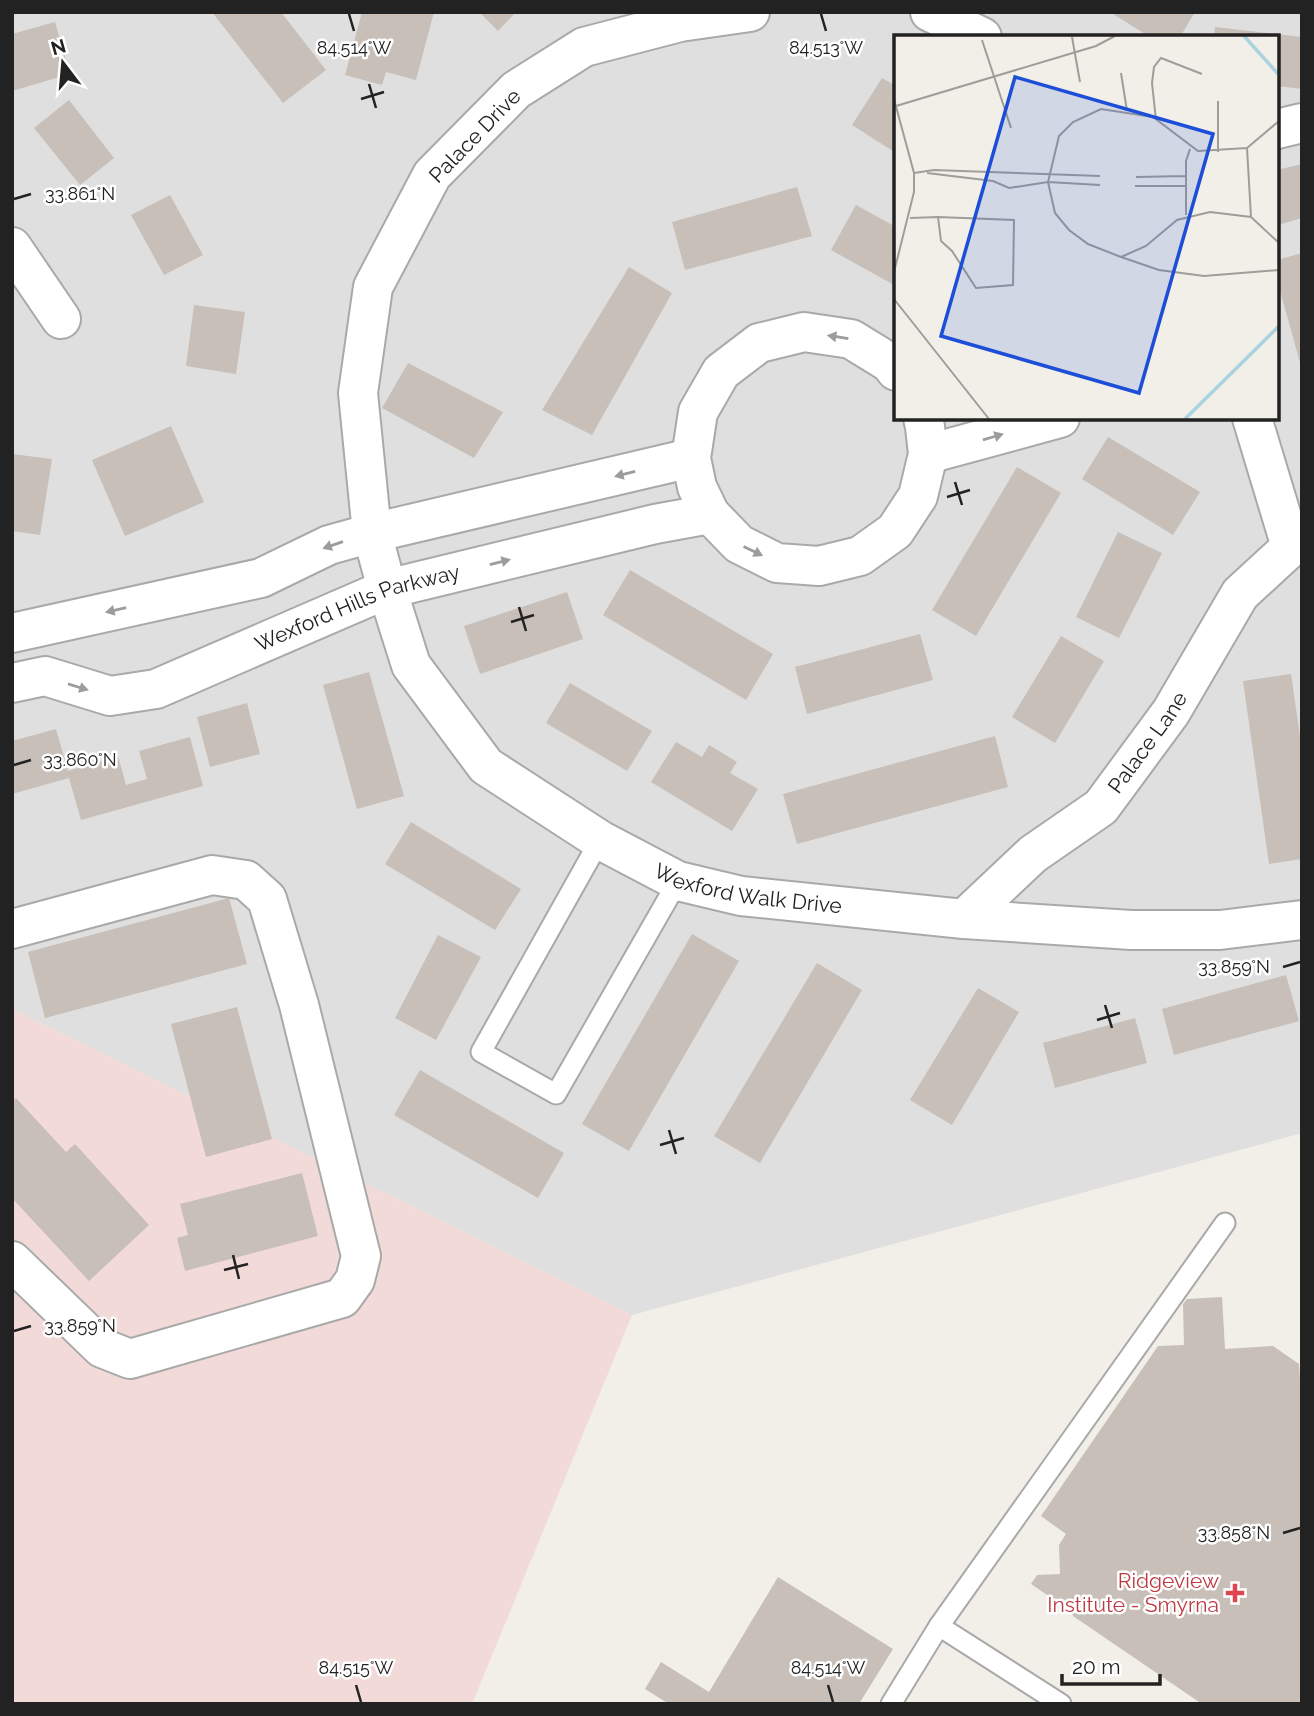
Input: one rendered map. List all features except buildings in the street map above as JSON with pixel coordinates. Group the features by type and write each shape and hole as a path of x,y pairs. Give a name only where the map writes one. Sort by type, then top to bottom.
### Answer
{"street":[{"name":"Palace Drive","path":"372,533 358,393 373,288 432,175 516,90 584,47 680,22 750,12"},
{"path":"935,13 978,35"},
{"path":"1279,129 1302,123"},
{"path":"12,247 61,319"},
{"path":"894,368 890,363 850,339 804,332 759,343 722,372 698,412 691,458 698,487 710,514 739,544 777,563 819,566 860,556 895,531 918,496 925,436 1045,420"},
{"path":"1253,420 1296,544"},
{"path":"12,634 261,578 329,545 372,533 691,458"},
{"name":"Wexford Hills Parkway","path":"12,683 45,676 110,696 156,689 387,589 655,524 710,514"},
{"name":"Wexford Walk Drive","path":"372,533 411,665 486,766 600,840 678,881 741,896 964,919 1131,930 1220,930 1302,920"},
{"name":"Palace Lane","path":"964,919 1033,854 1101,807 1171,712 1240,594 1296,544"},
{"path":"12,929 212,875 246,880 267,899 299,1005 361,1256 355,1280 342,1298 130,1359 102,1348 12,1261"}],"lane":[{"path":"600,840 481,1052 556,1094 678,881"},
{"path":"891,1704 939,1626 1225,1223"},
{"path":"939,1626 1061,1704"}],"shaded area":[{"path":"12,12 1302,12 1302,1133 632,1315 12,1009"},
{"path":"12,1009 632,1315 472,1704 12,1704"}],"place":[{"name":"Ridgeview Institute - Smyrna","path":"1235,1593"}]}
